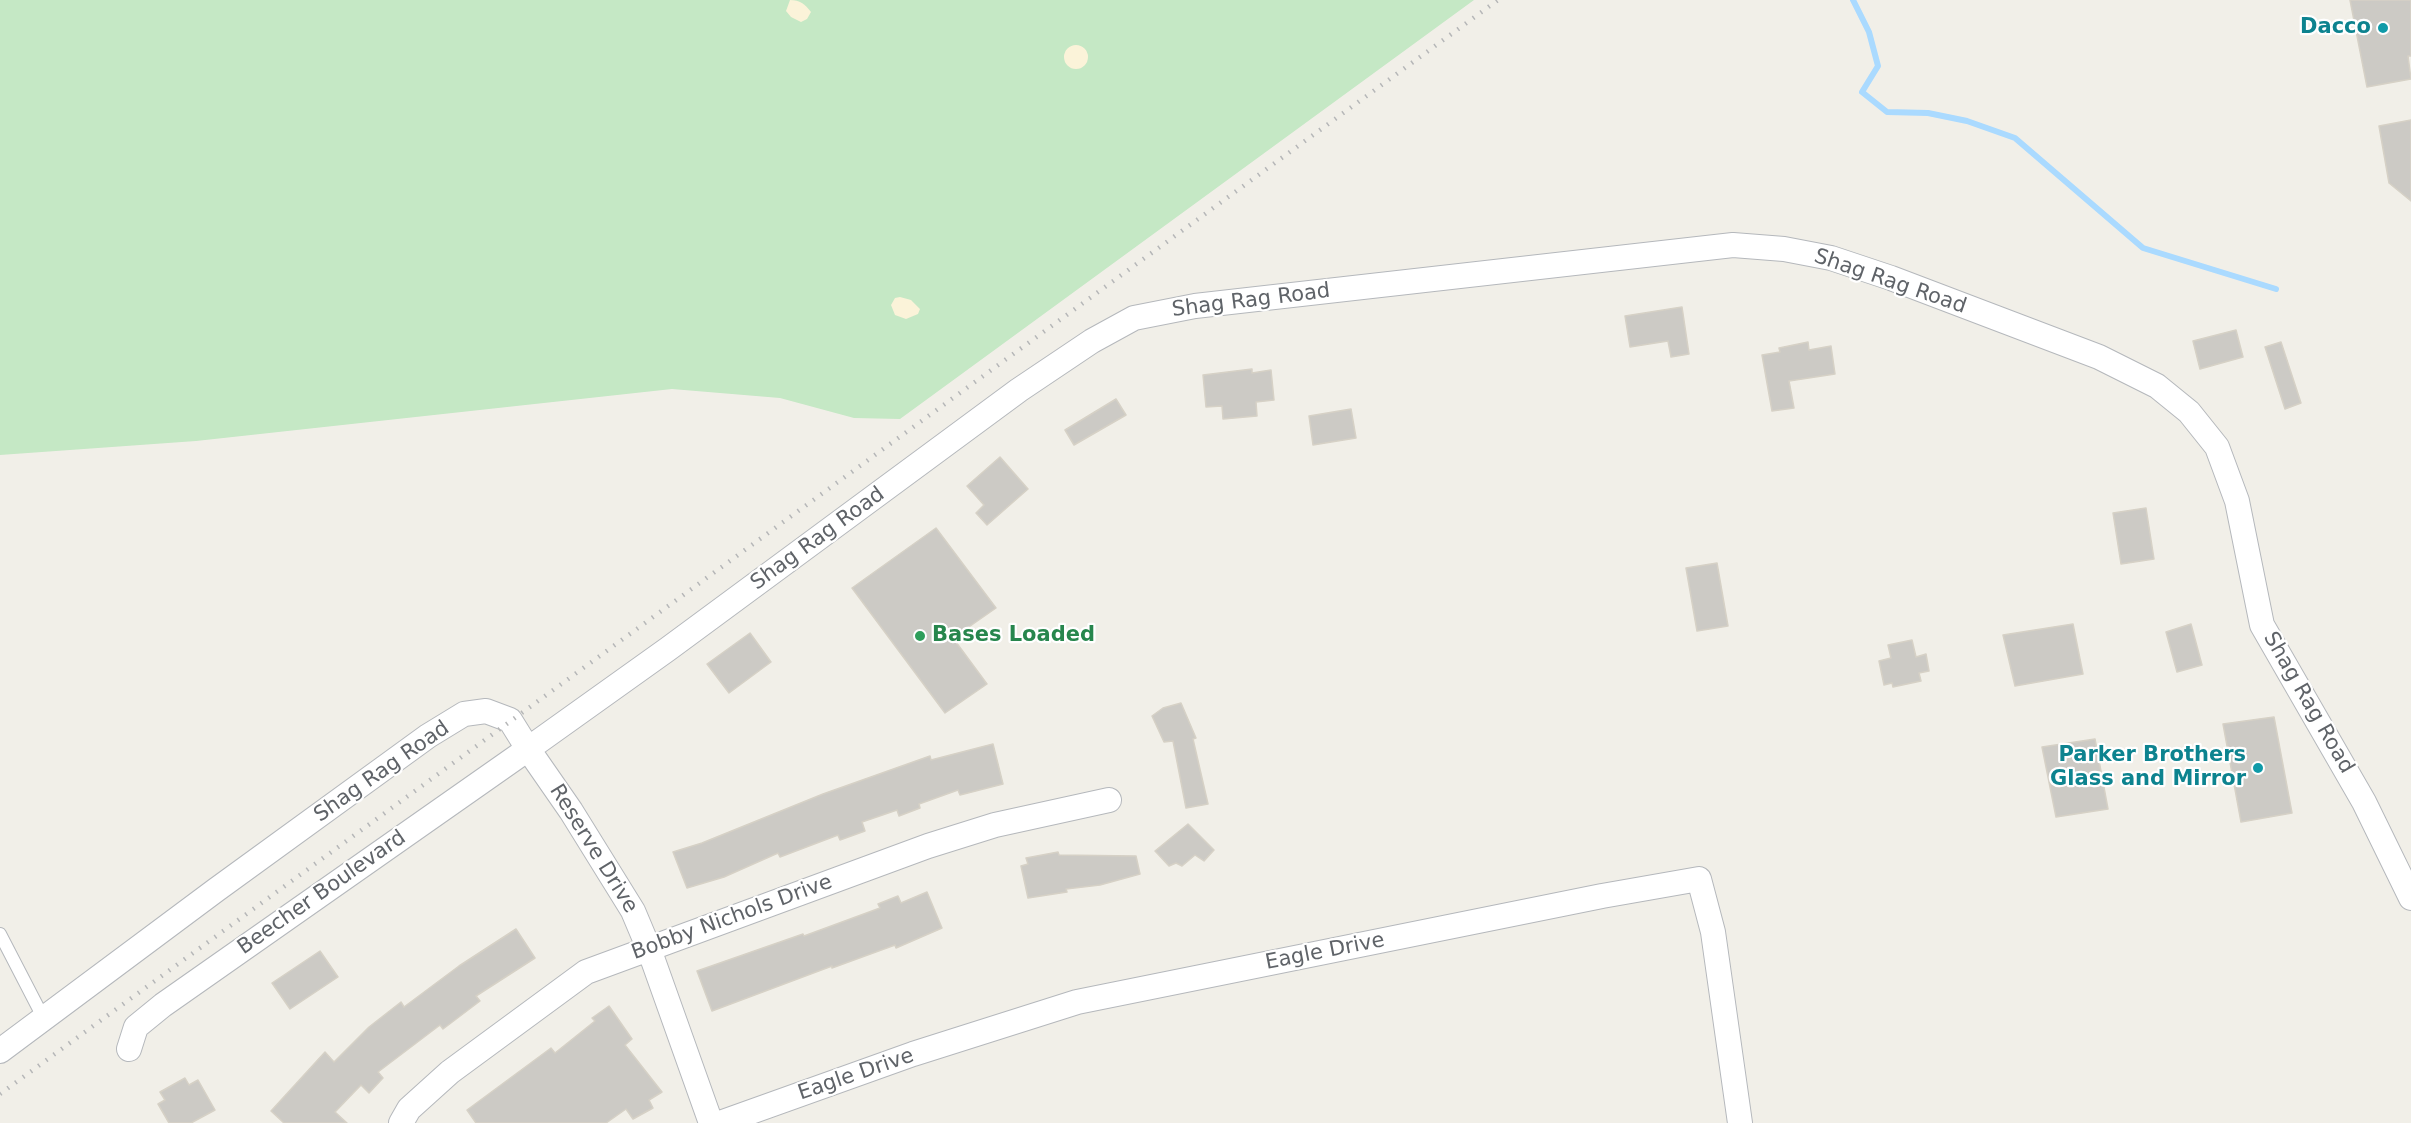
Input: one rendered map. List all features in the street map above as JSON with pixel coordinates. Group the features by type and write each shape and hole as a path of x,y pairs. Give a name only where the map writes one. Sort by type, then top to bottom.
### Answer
{"street":[{"name":"Shag Rag Road","path":"0,1051 399,757 464,714 486,711 510,720 528,749 668,649 1019,390 1092,341 1134,318 1195,306 1733,245 1784,249 1831,258 1891,278 2099,357 2157,386 2189,412 2217,447 2237,501 2262,625 2364,802 2411,898"},
{"name":"Reserve Drive","path":"528,749 571,811 633,910 711,1123"},
{"name":"Beecher Boulevard","path":"129,1049 136,1027 163,1005 528,749"},
{"name":"Bobby Nichols Drive","path":"401,1123 409,1108 450,1072 586,972 928,846 995,825 1109,800"},
{"name":"Eagle Drive","path":"720,1123 913,1054 1077,1002 1602,896 1700,879 1713,932 1740,1123"}],"lane":[{"path":"0,934 44,1019"}],"green space":[{"path":"0,0 1474,0 900,419 854,418 780,398 672,389 196,441 0,455"}],"sand":[{"path":"790,0 799,2 809,9 811,12 807,19 801,22 791,17 786,11"},
{"path":"1076,45 1085,48 1088,57 1085,66 1076,69 1067,66 1064,57 1067,48"},
{"path":"895,298 911,300 920,309 918,314 906,319 895,315 891,305"}],"building":[{"name":"Dacco","path":"2350,0 2411,0 2411,56 2408,56 2411,79 2367,87"},
{"path":"2411,120 2411,201 2389,183 2379,126"},
{"path":"1682,307 1689,354 1671,357 1668,341 1630,347 1625,316"},
{"path":"2236,330 2243,357 2200,369 2193,341"},
{"path":"1808,342 1809,350 1831,346 1835,374 1789,381 1794,408 1772,411 1762,355 1780,352 1779,348"},
{"path":"2281,342 2301,403 2285,409 2265,347"},
{"path":"1252,369 1252,373 1271,370 1274,400 1256,402 1257,416 1223,419 1222,406 1206,407 1203,375"},
{"path":"1116,399 1126,415 1074,445 1065,430"},
{"path":"1351,409 1356,438 1313,445 1309,416"},
{"path":"1000,457 1028,489 987,525 976,513 984,505 967,486"},
{"path":"2146,508 2154,559 2121,564 2113,513"},
{"name":"Bases Loaded","path":"936,528 996,608 953,638 987,684 945,713 852,588"},
{"path":"1717,563 1728,626 1697,631 1686,568"},
{"path":"2073,624 2083,674 2015,686 2003,635"},
{"path":"2191,624 2202,665 2177,672 2166,632"},
{"path":"750,633 771,662 729,693 707,664"},
{"path":"1912,640 1916,657 1926,654 1929,671 1919,673 1921,681 1893,687 1892,683 1884,685 1879,661 1891,658 1888,645"},
{"path":"1181,703 1196,738 1193,739 1208,804 1186,808 1173,741 1164,742 1152,716 1163,708"},
{"name":"Parker Brothers Glass and Mirror","path":"2274,717 2292,813 2241,822 2223,724"},
{"path":"2095,739 2108,809 2056,817 2042,747"},
{"path":"993,744 1003,784 960,795 958,790 919,804 920,808 899,816 897,810 862,822 865,831 840,840 838,835 780,857 778,853 724,877 687,888 673,852 702,843 823,794 930,756 931,760"},
{"path":"1188,824 1214,850 1204,861 1195,855 1182,866 1176,863 1169,866 1155,851"},
{"path":"1058,852 1059,855 1136,856 1140,874 1100,885 1066,889 1067,892 1028,898 1021,866 1028,864 1026,858"},
{"path":"927,892 942,928 896,948 895,945 832,968 832,966 712,1011 697,971 880,908 878,904 898,896 901,903"},
{"path":"516,929 535,958 476,996 480,1001 443,1029 440,1025 378,1072 383,1078 369,1093 361,1085 335,1112 347,1123 284,1123 271,1111 325,1052 334,1062 369,1027 401,1002 404,1007 459,966"},
{"path":"320,951 338,977 290,1009 272,983"},
{"path":"609,1006 632,1039 625,1045 662,1092 649,1100 653,1108 633,1119 626,1109 606,1123 476,1123 467,1110 551,1048 555,1053 595,1021 592,1018"},
{"path":"185,1078 189,1085 198,1080 215,1110 191,1123 169,1123 158,1104 165,1100 160,1092"}],"waterway":[{"path":"1853,0 1869,32 1878,66 1862,92 1887,112 1928,113 1967,121 2015,138 2143,248 2276,289"}],"railway":[{"path":"0,1094 1498,0"}],"place":[{"name":"Dacco","path":"2383,28"},
{"name":"Bases Loaded","path":"920,636"},
{"name":"Parker Brothers Glass and Mirror","path":"2258,768"}]}
